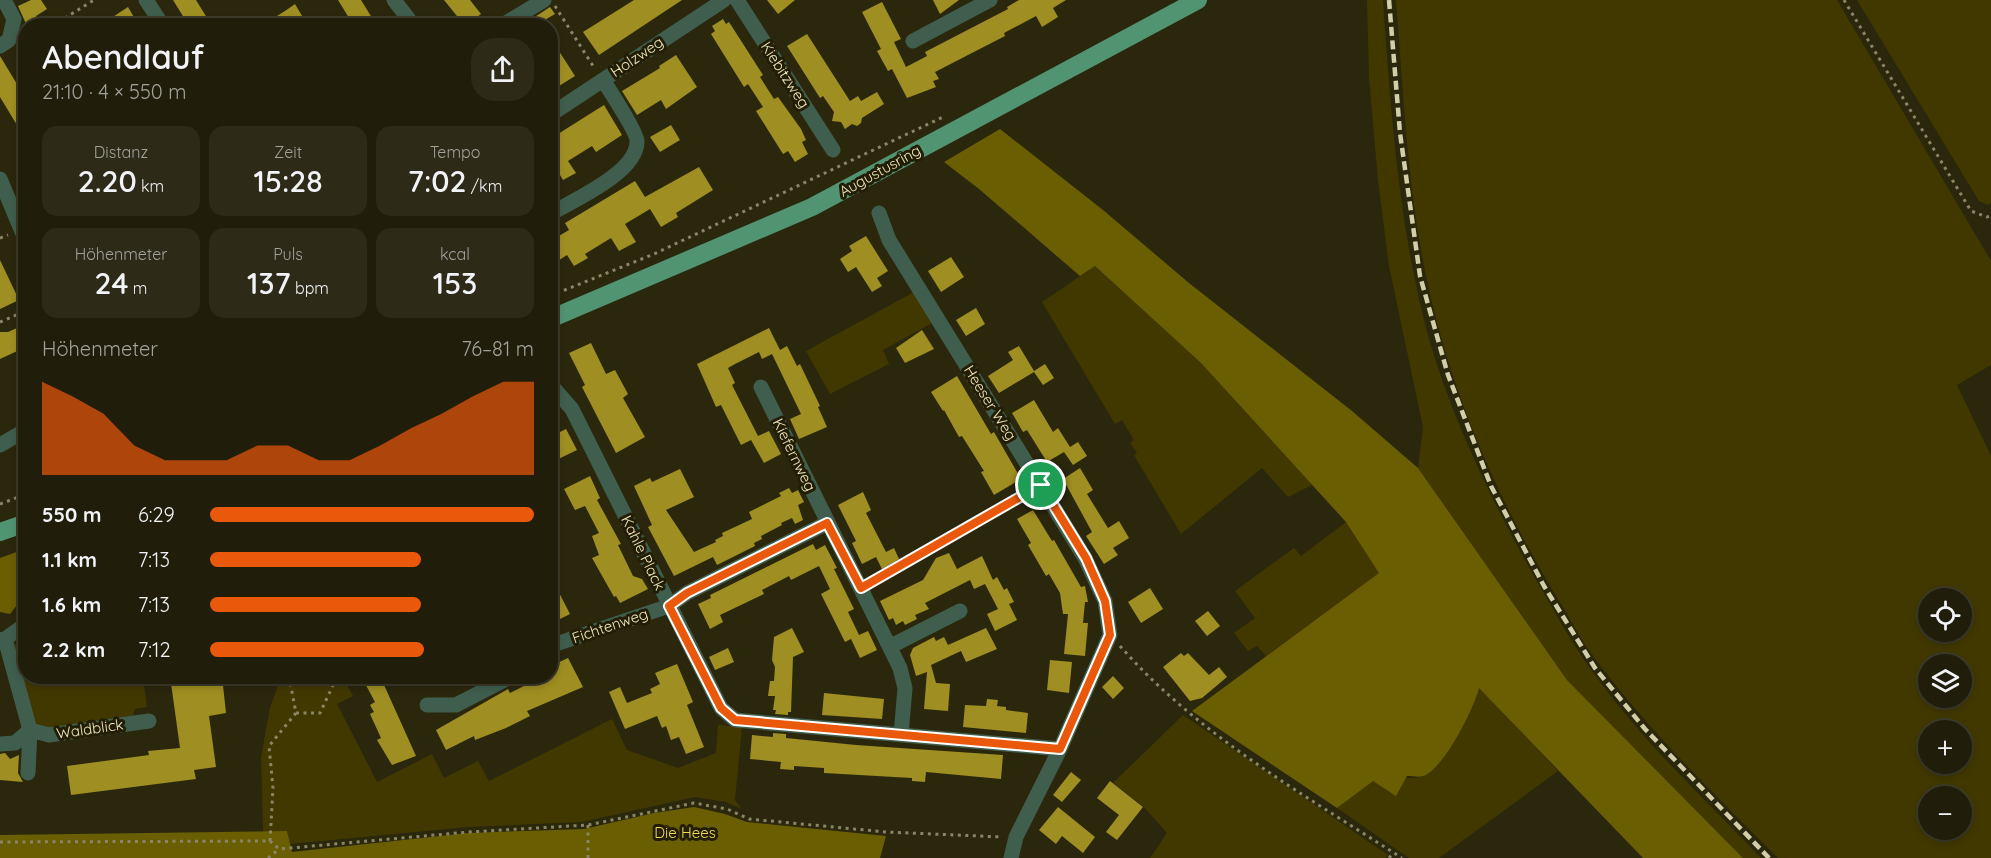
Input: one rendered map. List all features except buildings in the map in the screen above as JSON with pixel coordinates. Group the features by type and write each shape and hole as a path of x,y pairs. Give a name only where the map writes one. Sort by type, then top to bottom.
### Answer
{"main road":[{"name":"Augustusring","path":"558,316 812,207 1198,0"},
{"path":"0,532 18,526"}],"street":[{"path":"0,46 9,40 14,19 4,0"},
{"path":"146,0 158,18"},
{"path":"394,0 408,18"},
{"name":"Holzweg","path":"558,110 724,0"},
{"name":"Kiebitzweg","path":"737,0 833,150"},
{"path":"913,41 990,0"},
{"path":"513,18 537,1"},
{"path":"558,209 624,169 635,155 638,139 603,80"},
{"path":"0,179 18,222"},
{"name":"Heeser Weg","path":"879,213 889,240 1086,558 1105,601 1110,635"},
{"name":"Kiefernweg","path":"761,387 827,523 891,646 905,688 902,735"},
{"name":"Kahle Plack","path":"558,393 572,409 721,708 735,720 1060,749"},
{"path":"0,445 18,435"},
{"path":"669,606 687,593 827,523"},
{"name":"Fichtenweg","path":"558,643 669,606"},
{"path":"891,646 960,611"},
{"path":"18,629 2,639 30,730 28,773"},
{"path":"1011,858 1016,837 1060,749 1110,635"},
{"path":"427,705 456,705 497,684"},
{"name":"Waldblick","path":"30,730 49,735 149,721"},
{"path":"0,744 15,743 30,730"}],"path":[{"path":"65,18 94,0"},
{"path":"551,0 603,80"},
{"path":"1844,0 1971,211 1987,217 1991,215"},
{"path":"558,293 654,254 949,114"},
{"path":"833,150 855,185"},
{"path":"0,322 18,314"},
{"path":"861,588 1041,485"},
{"path":"0,504 18,497"},
{"path":"1110,635 1147,676 1187,712 1281,780 1402,858"},
{"path":"291,684 296,713"},
{"path":"296,713 320,713 334,684"},
{"path":"270,841 273,788 269,746 296,713"},
{"path":"268,858 279,849 469,832 588,825 694,803 727,809 749,819 886,832 1016,837"},
{"path":"588,825 588,858"},
{"path":"0,842 270,841 279,849"},
{"path":"1389,858 1393,853"}],"shaded area":[{"path":"1367,0 1383,0 1400,190 1420,303 1442,378 1472,454 1527,563 1564,628 1591,669 1616,703 1656,749 1761,858 1743,858 1567,680 1418,468 1423,427 1389,266 1378,180 1369,77"},
{"path":"1396,0 1837,0 1991,261 1991,365 1957,385 1991,456 1991,858 1778,858 1659,736 1615,684 1580,636 1514,521 1494,480 1460,396 1434,310 1424,266 1418,233 1403,100"},
{"path":"1857,0 1991,0 1991,203 1988,205 1979,201"},
{"path":"1095,266 1201,363 1312,485 1288,497 1262,468 1181,534 1134,455 1137,453 1130,443 1134,440 1122,420 1115,424 1042,302"},
{"path":"914,292 934,322 883,350 889,364 830,394 806,351"},
{"path":"1346,522 1380,573 1266,656 1257,646 1248,651 1234,633 1255,618 1235,591 1294,548 1301,556"},
{"path":"18,642 18,663 14,647"},
{"path":"23,684 144,684 147,707 135,709 132,718 50,729 37,725 32,719"},
{"path":"279,684 347,684 353,696 337,704 377,782 432,754 444,778 478,761 489,781 612,719 627,750 678,768 716,753 718,725 742,727 735,800 742,809 726,802 695,797 582,822 468,827 290,844 287,831 263,832 261,757 270,708"},
{"path":"1479,687 1558,771 1439,858 1409,858 1337,808 1359,789 1374,780 1420,777 1432,771 1456,736"},
{"path":"1183,715 1388,855 1386,858 1150,858 1167,833 1143,806 1113,783"}],"green space":[{"path":"1000,129 1103,210 1189,283 1352,411 1418,468 1567,680 1743,858 1643,858 1479,688 1458,736 1434,769 1424,776 1407,776 1396,796 1373,781 1337,808 1192,711 1379,573 1346,522 1201,363 1095,266 1080,276 944,162"},
{"path":"18,552 18,605 10,614 0,612 0,558"},
{"name":"Die Hees","path":"694,807 747,822 886,836 880,858 0,858 0,835 287,831 292,852 468,833 584,829 654,813"}],"railway":[{"path":"1389,0 1400,133 1420,276 1448,375 1491,486 1544,586 1595,668 1645,729 1769,858"}],"route":[{"path":"1041,485 1086,558 1105,601 1110,635 1060,749 735,720 721,708 669,606 687,593 827,523 861,588 1041,485"}]}
